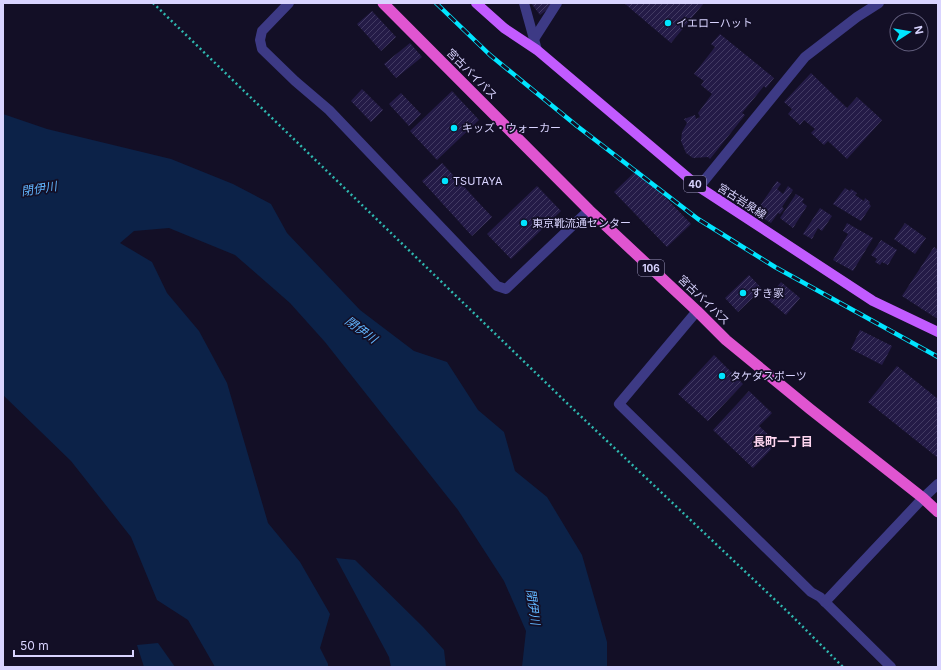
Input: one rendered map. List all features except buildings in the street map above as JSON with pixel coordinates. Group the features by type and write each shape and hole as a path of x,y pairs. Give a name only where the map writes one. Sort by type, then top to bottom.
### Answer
{"highway":[{"name":"宮古バイパス","path":"383,3 589,210 732,344 810,409 923,498 938,512"}],"main road":[{"name":"宮古岩泉線","path":"476,3 504,28 537,50 698,187 873,301 938,332"}],"street":[{"path":"289,3 262,31 260,40 262,49 329,110 497,286 506,289 589,210"},
{"path":"524,3 537,50"},
{"path":"534,39 557,3"},
{"path":"698,187 805,57 857,17 879,3"},
{"path":"697,311 619,404 811,592 825,602 891,667"},
{"path":"825,602 938,484"}],"path":[{"path":"153,3 570,406 790,614 843,667"}],"water":[{"name":"閉伊川","path":"3,114 47,129 171,159 233,184 271,204 287,233 360,310 414,351 447,362 478,410 504,432 515,471 547,497 582,555 607,642 607,667 522,667 526,631 504,581 458,510 325,342 290,303 235,255 169,228 134,231 120,243 152,262 167,293 199,331 227,383 268,523 300,562 330,614 320,648 328,667 215,667 188,620 157,600 131,537 71,461 3,395"},
{"path":"336,558 355,560 423,627 444,650 446,667 391,667 389,657"},
{"path":"158,643 175,667 144,667 137,645"}],"railway":[{"path":"436,3 490,55 577,126 698,219 775,267 938,357"}],"place":[{"name":"イエローハット","path":"668,23"},
{"name":"キッズ・ウォーカー","path":"454,128"},
{"name":"TSUTAYA","path":"445,181"},
{"name":"東京靴流通センター","path":"524,223"},
{"name":"すき家","path":"743,293"},
{"name":"タケダスポーツ","path":"722,376"}],"district":[{"name":"長町一丁目","path":"783,442"}]}
